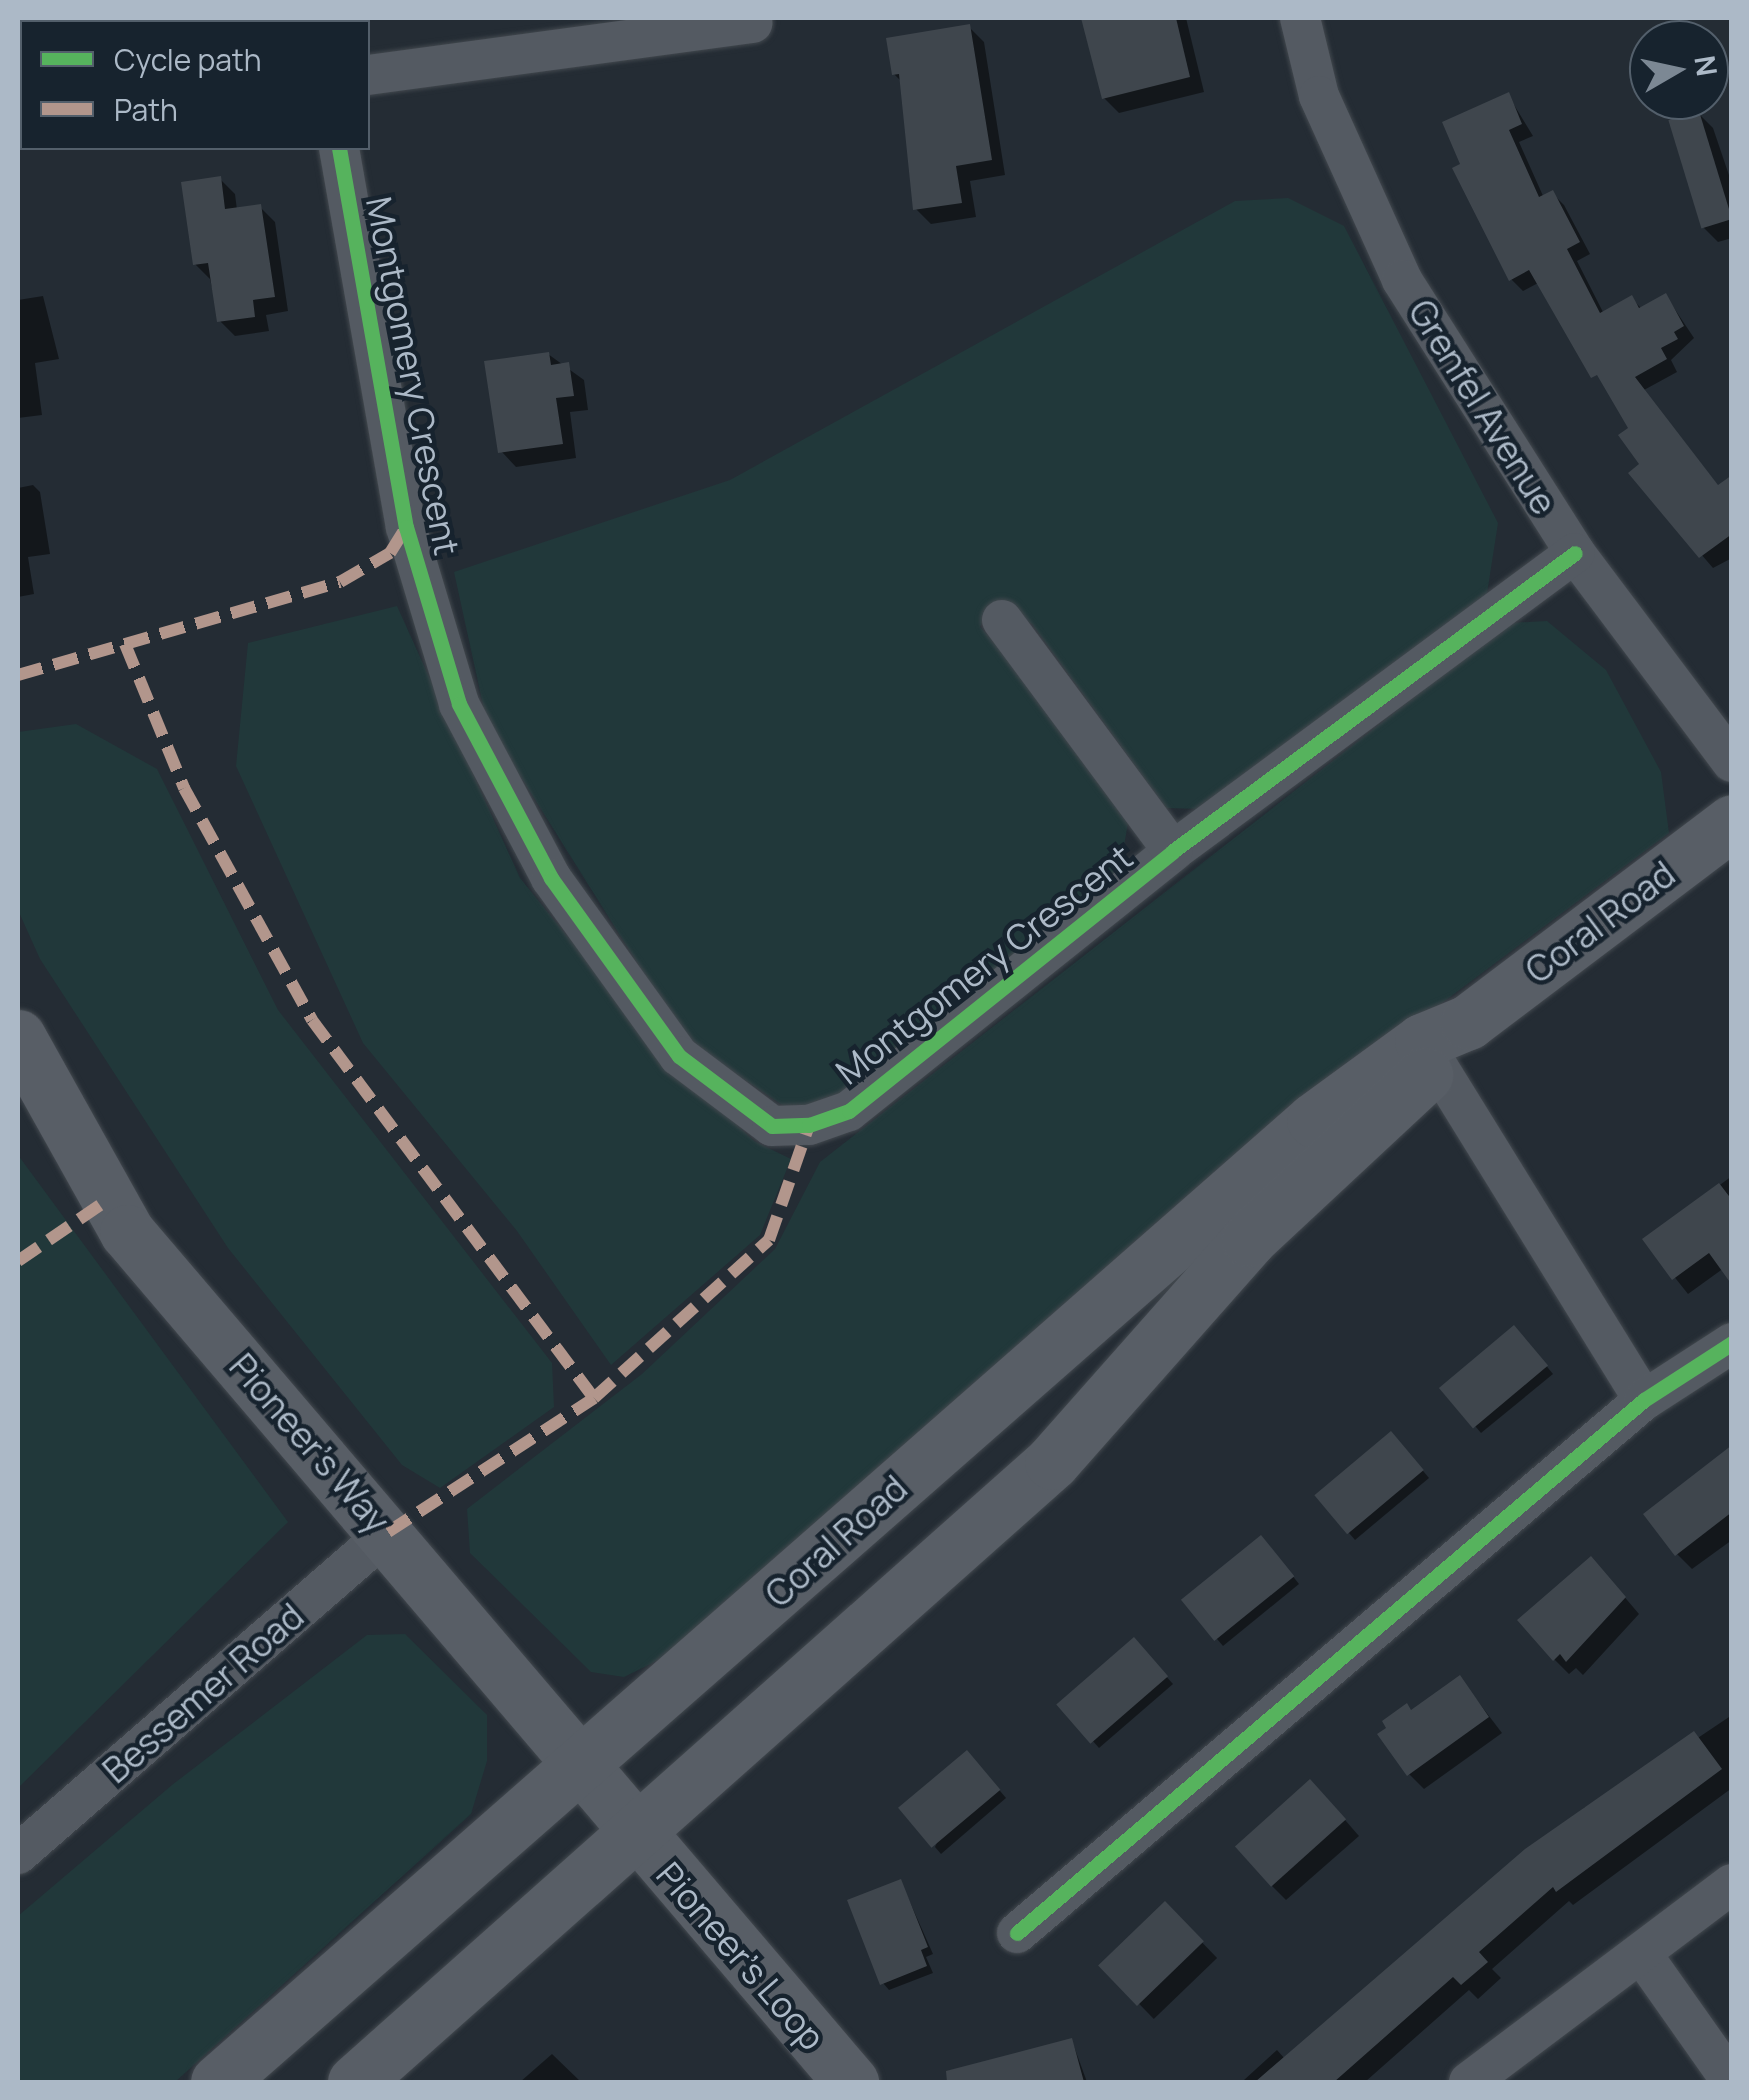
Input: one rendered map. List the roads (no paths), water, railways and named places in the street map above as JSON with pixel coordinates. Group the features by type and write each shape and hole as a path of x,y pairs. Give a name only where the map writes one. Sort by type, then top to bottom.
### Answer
{"main road":[{"name":"Coral Road","path":"218,2082 1314,1120 1442,1042 1732,822"},
{"name":"Pioneer's Way","path":"18,1037 127,1232 388,1532 632,1830"},
{"name":"Coral Road","path":"355,2082 632,1830 1052,1462 1248,1239 1442,1042"},
{"name":"Pioneer's Loop","path":"632,1830 851,2082"}],"street":[{"name":"Grenfel Avenue","path":"1300,18 1319,96 1402,280 1575,553 1732,762"},
{"path":"370,74 752,23"},
{"name":"Montgomery Crescent","path":"339,150 406,527 460,704 551,878 679,1056 772,1126 809,1126 849,1111 1174,851 1575,553"},
{"path":"1002,620 1174,851"},
{"path":"1442,1042 1644,1400"},
{"path":"1017,1933 1644,1400 1732,1343"},
{"name":"Bessemer Road","path":"18,1854 388,1532"},
{"path":"1469,2082 1732,1884"},
{"path":"1640,1953 1732,2082"}]}
